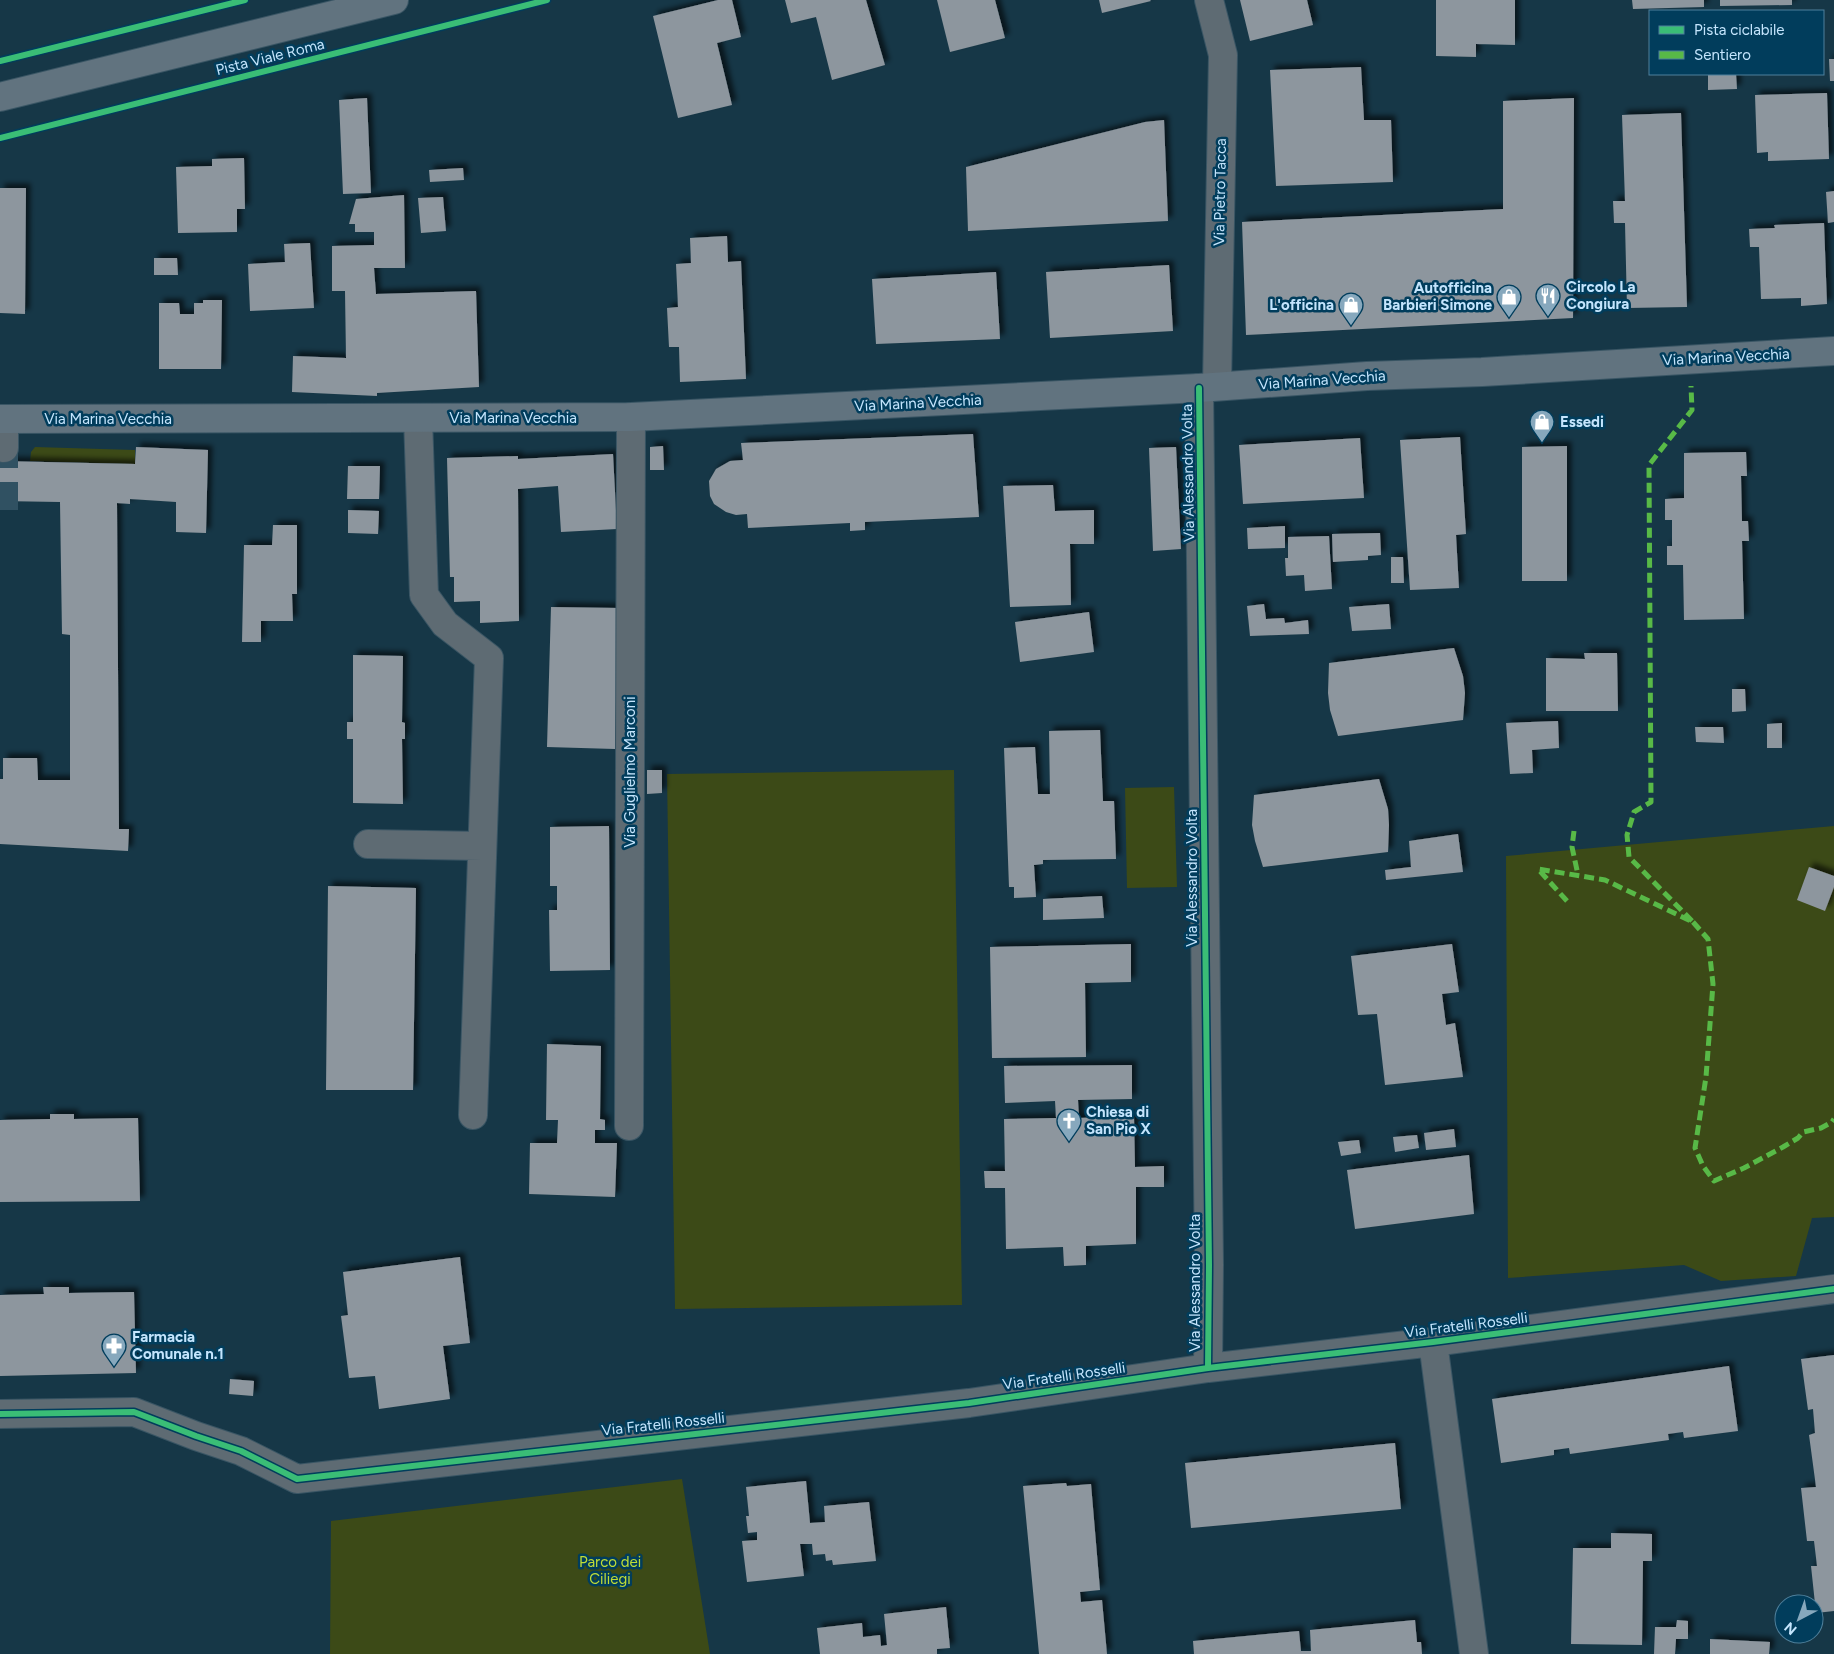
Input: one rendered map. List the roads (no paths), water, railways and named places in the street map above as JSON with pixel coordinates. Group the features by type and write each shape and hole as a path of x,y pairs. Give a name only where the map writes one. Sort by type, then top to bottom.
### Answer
{"main road":[{"path":"0,97 394,0"},
{"name":"Via Marina Vecchia","path":"2,419 630,417 1208,387 1367,376 1482,372 1834,351"}],"street":[{"name":"Via Pietro Tacca","path":"1208,387 1223,55 1209,0"},
{"name":"Via Alessandro Volta","path":"1208,387 1208,1368"},
{"name":"Via Guglielmo Marconi","path":"629,1126 630,417"},
{"path":"418,418 424,595 445,624 489,658 473,1115"},
{"path":"2,419 4,448"},
{"path":"368,844 482,846"},
{"name":"Via Fratelli Rosselli","path":"0,1414 134,1412 240,1451 297,1479 969,1403 1208,1368 1433,1342 1834,1290"},
{"name":"Via Fratelli Rosselli","path":"1433,1342 1474,1654"}],"tunnel":[{"path":"4,448 4,510"}],"place":[{"name":"Circolo La Congiura","path":"1548,317"},
{"name":"Autofficina Barbieri Simone","path":"1509,318"},
{"name":"L'officina","path":"1351,326"},
{"name":"Essedi","path":"1542,443"},
{"name":"Chiesa di San Pio X","path":"1069,1142"},
{"name":"Farmacia Comunale n.1","path":"114,1367"}],"park label":[{"name":"Parco dei Ciliegi","path":"610,1570"}]}
